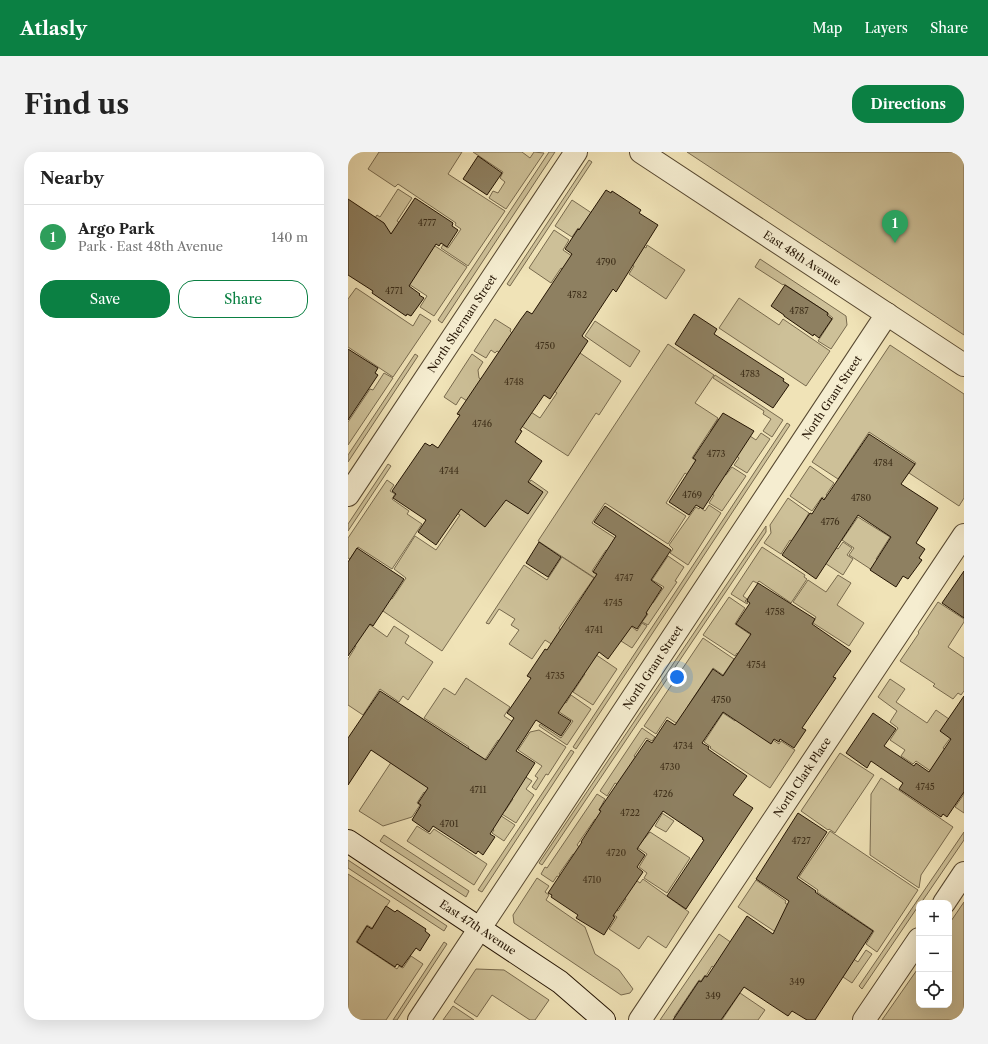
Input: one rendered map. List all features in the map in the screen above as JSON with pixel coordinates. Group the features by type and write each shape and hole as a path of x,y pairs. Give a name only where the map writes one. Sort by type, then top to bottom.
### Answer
{"street":[{"name":"North Sherman Street","path":"348,495 576,152"},
{"name":"East 48th Avenue","path":"641,152 964,365"},
{"name":"North Grant Street","path":"419,1020 887,314"},
{"name":"North Clark Place","path":"640,1020 964,535"},
{"name":"East 47th Avenue","path":"348,841 560,982 604,1020"},
{"path":"946,900 964,874"},
{"path":"864,1020 916,943"}],"shaded area":[{"path":"379,152 462,152 448,174 505,211 468,266 441,248 443,245 448,248 461,229 455,225 456,223 398,184 395,187 368,169"},
{"path":"473,152 522,152 530,158 534,152 544,153 506,209 489,198 493,191 498,193 505,182 500,178 503,172"},
{"path":"549,152 555,152 442,323 438,320"},
{"path":"687,152 964,152 964,335"},
{"path":"589,160 592,162 510,286 507,284"},
{"path":"398,189 412,198 397,221 467,267 434,316 420,307 427,296 354,248 377,215 380,217"},
{"path":"572,200 628,237 617,254 578,228 572,237 555,226"},
{"path":"554,230 569,240 563,250 575,258 585,284 561,268 551,283 529,268"},
{"path":"629,237 646,248 647,245 685,270 666,299 629,274 634,266 632,265"},
{"path":"760,259 846,316 847,325 831,349 818,341 833,318 828,313 784,284 783,285 755,267"},
{"path":"356,288 413,326 420,314 431,321 393,377 348,347 348,299"},
{"path":"739,298 779,325 783,319 830,351 806,386 719,328"},
{"path":"495,319 511,329 510,331 512,333 506,341 564,377 580,353 621,381 599,415 596,413 568,456 472,394 467,401 461,397 456,405 444,397 472,354 483,362 478,370 479,378 540,418 557,393 540,381 540,379 497,351 495,353 491,350 486,358 474,351"},
{"path":"595,321 640,351 630,367 585,336"},
{"path":"668,344 714,375 695,403 718,418 692,458 717,475 708,489 685,473 666,503 686,516 668,544 605,503 592,523 632,549 651,580 606,550 592,571 597,575 595,578 538,541"},
{"path":"890,345 964,394 964,498 959,506 909,473 916,463 869,432 838,479 812,462"},
{"path":"415,354 418,356 348,462 348,455"},
{"path":"384,373 393,378 348,445 348,422 370,389 373,390"},
{"path":"715,375 783,420 772,437 763,431 771,419 763,414 764,411 713,378"},
{"path":"718,419 746,438 750,436 756,440 761,433 770,439 747,473 734,465 739,458 735,455 738,451 710,432"},
{"path":"787,423 790,425 576,749 573,747"},
{"path":"388,464 391,466 348,531 348,524"},
{"path":"810,466 834,483 826,495 832,499 830,502 822,497 812,511 790,496"},
{"path":"732,467 746,476 722,511 709,503 714,495 709,492"},
{"path":"387,480 394,485 390,491 395,494 392,499 409,511 407,514 422,524 392,569 358,547 350,559 348,558 348,538"},
{"path":"531,480 548,492 442,651 380,609 388,597 392,599 406,578 394,569 415,536 436,550 460,515 456,513 469,494 525,489"},
{"path":"788,498 809,513 802,525 838,549 843,542 852,548 847,555 853,559 843,575 790,540 781,554 764,543 771,533 770,525"},
{"path":"709,505 721,513 688,565 670,553 673,549 669,545 696,507 699,509 700,507 705,511"},
{"path":"858,517 890,537 876,559 881,563 875,572 849,555 854,548 842,540"},
{"path":"766,526 766,532 542,865 539,863"},
{"path":"762,547 805,575 804,577 807,579 791,603 759,581 757,583 753,581 743,596 747,599 745,601 748,603 747,604 731,594"},
{"path":"668,556 684,567 675,581 677,582 648,625 642,622 648,614 641,609 624,584 653,603 664,587 652,580"},
{"path":"562,557 594,578 559,628 569,648 566,653 545,640 532,659 509,644 519,630 511,625 515,619 499,609 489,624 486,623 524,565 547,580"},
{"path":"838,575 851,583 837,605 864,623 849,646 813,623 816,617 793,602 808,580 826,592"},
{"path":"729,597 745,608 735,624 754,637 741,656 737,653 735,656 703,635"},
{"path":"938,602 964,619 964,622 948,647 964,658 964,691 961,695 958,693 953,699 933,686 935,684 900,661"},
{"path":"348,609 387,637 394,626 409,636 405,643 433,662 408,700 403,696 399,702 380,689 363,715 348,705 348,659 356,646 348,641"},
{"path":"642,623 647,626 632,648 621,641 631,626 637,631"},
{"path":"703,638 734,659 723,675 713,668 688,706 703,741 667,717 656,734 644,726"},
{"path":"586,648 617,669 593,705 573,692 585,674 583,673"},
{"path":"466,678 510,707 504,716 528,732 517,749 511,745 509,747 498,740 480,767 462,757 469,747 424,718 444,688 455,695"},
{"path":"890,679 905,689 896,702 927,723 936,710 959,726 943,748 964,763 964,794 916,761 913,764 901,756 905,750 890,740 898,728 890,722 897,711 878,697"},
{"path":"571,695 591,709 567,745 539,726 540,724 561,738 573,721 553,708 559,699 566,703"},
{"path":"723,713 735,721 738,716 779,744 781,741 795,750 770,788 710,748 711,747 704,742"},
{"path":"642,728 655,737 652,741 646,738 634,756 636,758 622,787 615,783 607,796 600,791"},
{"path":"413,729 448,752 429,796 424,792 417,803 420,805 412,817 383,826 359,811"},
{"path":"539,730 566,747 548,775 546,774 536,790 532,787 538,778 535,776 542,766 518,750 530,732"},
{"path":"571,750 574,752 482,892 478,890"},
{"path":"840,753 874,775 835,833 829,829 828,830 801,811"},
{"path":"521,774 532,781 526,789 534,795 516,823 497,811 505,811 513,799 507,795"},
{"path":"881,778 953,827 921,875 919,888 870,855 871,794"},
{"path":"624,788 674,821 666,832 655,826 662,814"},
{"path":"597,794 605,799 599,810 642,839 599,823 595,819 577,845 583,850 577,856 573,854 559,874 563,876 561,878 557,876 553,882 541,874 545,867 547,868"},
{"path":"964,794 964,813 955,807"},
{"path":"446,798 480,802 515,825 504,841 492,833 494,830"},
{"path":"417,826 430,834 434,829 487,864 474,885 407,841"},
{"path":"830,831 918,890 877,952 866,944 874,931 817,892 818,890 799,877"},
{"path":"650,832 690,858 667,893 644,878 647,873 639,867 647,854 638,848 638,846"},
{"path":"964,832 964,840 923,900 918,900"},
{"path":"384,835 469,891 466,897 380,841"},
{"path":"348,860 447,926 444,931 348,868"},
{"path":"623,871 640,883 643,879 689,912 666,948 648,936 639,949 609,929 617,917 606,910 615,909 618,911 626,899 623,898"},
{"path":"348,874 390,901 372,928 367,925 356,942 397,969 399,966 403,968 411,956 423,964 386,1020 348,1020"},
{"path":"537,878 549,886 545,892 549,895 546,900 585,927 595,954 619,970 633,989 630,993 621,995 514,923 513,915"},
{"path":"756,880 786,901 785,903 820,927 833,945 858,962 866,950 872,954 852,983 738,907"},
{"path":"916,902 916,909 862,989 859,986"},
{"path":"964,902 964,1020 882,1020 916,971 916,1008 952,1008 952,920"},
{"path":"719,934 762,964 742,987 712,966 706,976 705,975 701,981 699,980 674,1017 677,1020 660,1020"},
{"path":"444,942 447,944 397,1020 393,1020"},
{"path":"476,969 504,970 549,1000 535,1020 530,1020 492,995 477,1017 454,1002"},
{"path":"740,993 765,1010 758,1020 722,1020"},
{"path":"453,1006 474,1020 443,1020"}],"building":[{"path":"478,156 502,173 487,195 463,179"},
{"path":"606,190 611,193 612,191 641,210 639,213 658,225 616,292 613,289 582,336 588,341 550,399 544,395 520,430 522,431 515,442 542,461 528,482 543,492 528,514 506,500 485,527 461,509 436,545 418,532 426,520 393,498 396,494 392,491 425,443 430,446 432,444 438,448 460,415 457,414 521,319 527,311 532,314 572,254 565,249"},
{"path":"415,198 453,223 452,226 458,230 447,247 441,243 439,246 436,244 409,286 424,298 411,316 407,314 406,316 372,293 373,291 348,275 348,199 384,223 391,234"},
{"path":"785,285 828,313 827,315 832,319 819,338 814,334 813,336 771,306"},
{"path":"694,314 717,329 714,334 784,379 783,381 789,385 773,408 675,344"},
{"path":"348,349 378,368 375,373 378,375 348,420"},
{"path":"723,413 754,431 703,509 696,505 689,515 669,502 696,460 693,458"},
{"path":"869,434 915,464 901,484 938,508 916,543 925,549 919,558 922,560 908,579 903,576 896,587 870,570 891,537 858,515 816,579 782,555 810,513 812,514 822,498 824,500"},
{"path":"605,506 671,550 651,580 662,588 637,629 632,626 608,659 599,652 558,713 571,721 561,736 536,720 516,751 535,763 490,834 495,837 483,855 478,851 476,854 433,826 429,832 412,820 421,805 418,803 428,788 371,750 348,785 348,738 380,691 486,760 514,718 507,713 531,678 527,676 545,649 547,650 597,574 593,572 616,536 594,522"},
{"path":"539,542 561,557 548,577 526,563"},
{"path":"357,548 404,579 373,626 370,624 348,656 348,562"},
{"path":"964,571 964,618 942,603"},
{"path":"758,583 815,619 812,624 851,651 833,677 836,678 802,728 806,730 794,748 780,739 779,742 774,739 771,744 723,712 702,743 709,747 708,749 747,776 733,795 753,808 686,909 667,896 704,840 663,811 637,849 645,855 637,867 643,872 613,916 615,917 604,935 576,918 578,915 551,897 552,895 548,893 582,842 601,811 599,810 647,740 652,743 667,720 675,725 713,669 723,676 751,634 736,624 750,603 747,601 748,598"},
{"path":"964,696 964,792 947,817 943,814 941,817 899,789 903,783 871,761 867,768 846,753 873,713 896,729 884,746 914,766 916,763 929,772 951,739 940,731"},
{"path":"798,813 827,832 797,878 873,931 815,1020 807,1020 792,1011 788,1016 744,987 721,1020 673,1020 699,981 701,982 705,976 707,977 747,916 773,934 789,901 756,879"},
{"path":"386,906 395,912 397,910 426,929 425,931 430,935 420,951 416,948 402,967 397,964 395,967 357,942 367,926 372,929"}],"place":[{"name":"Argo Park","path":"895,243"}]}
